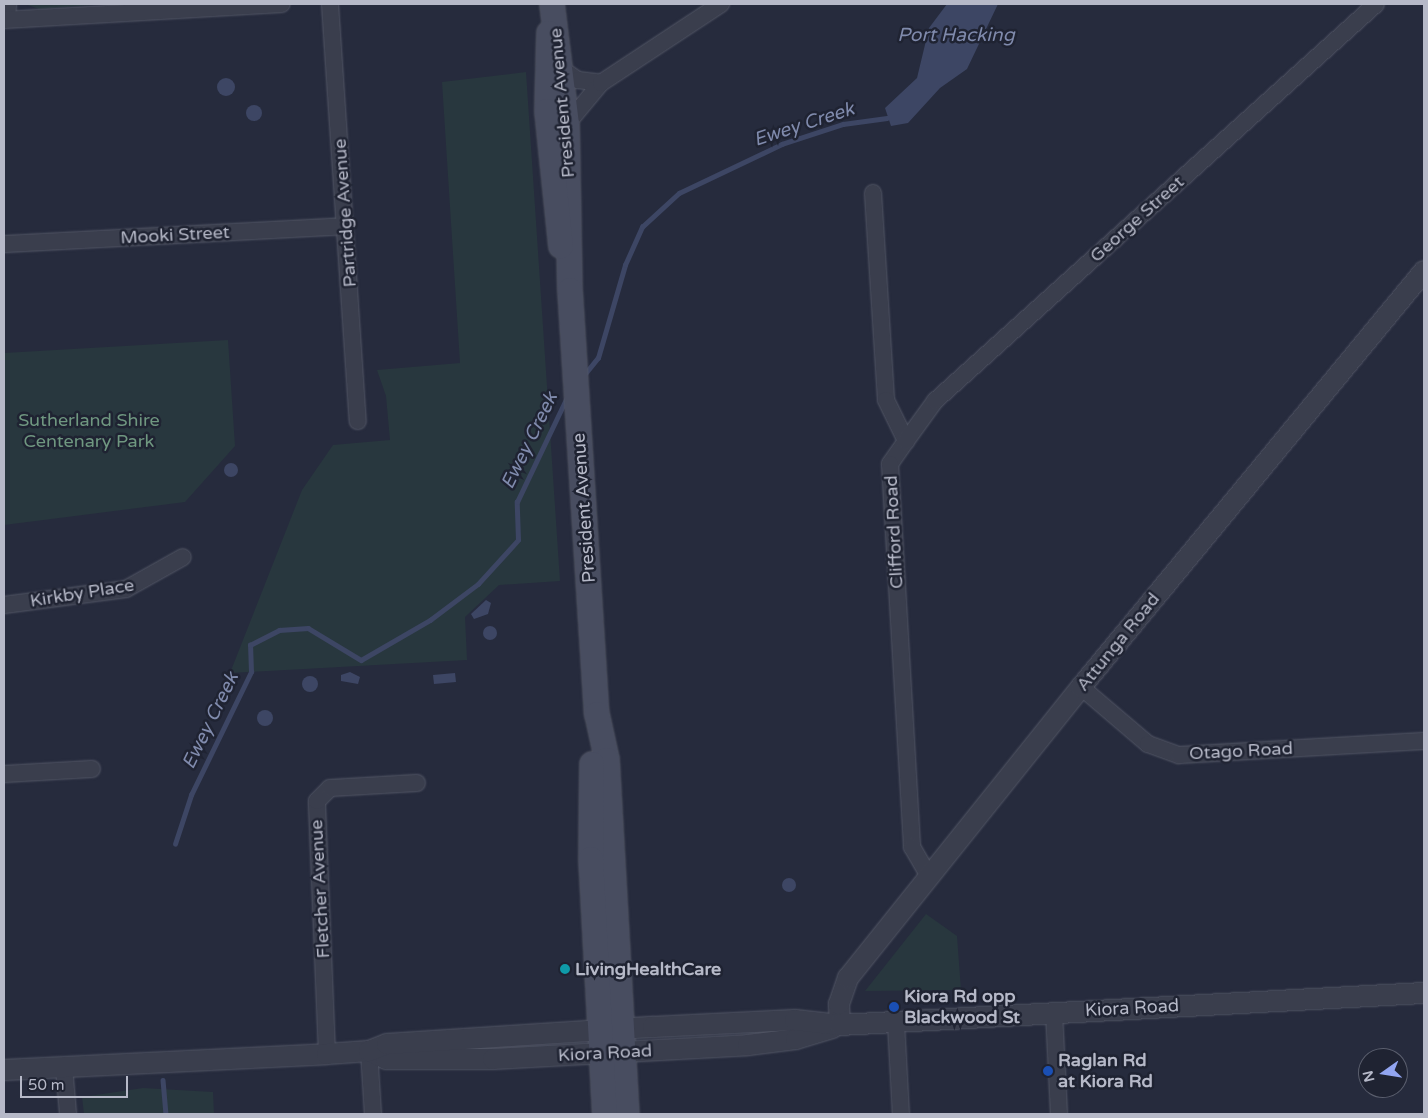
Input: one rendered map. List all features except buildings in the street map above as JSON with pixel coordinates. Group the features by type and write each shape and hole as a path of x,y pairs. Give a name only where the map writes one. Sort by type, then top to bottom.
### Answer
{"main road":[{"name":"President Avenue","path":"552,5 563,70 567,124 570,290 598,725 592,761 591,859 612,1041 627,1114"},
{"name":"President Avenue","path":"552,5 545,71 547,112 554,209 570,290"},
{"name":"President Avenue","path":"605,1114 612,1041"}],"street":[{"path":"6,14 282,4"},
{"name":"Partridge Avenue","path":"330,4 358,421"},
{"path":"567,124 601,83 721,4"},
{"name":"George Street","path":"906,441 935,401 1376,4"},
{"path":"563,70 578,80 601,83"},
{"path":"873,193 886,400 906,441"},
{"name":"Mooki Street","path":"4,244 346,226"},
{"name":"Attunga Road","path":"840,1025 839,1004 848,978 1081,687 1424,271"},
{"name":"Clifford Road","path":"906,441 890,464 890,474 912,847 929,877"},
{"name":"Kirkby Place","path":"4,605 126,589 183,557"},
{"name":"Otago Road","path":"1081,687 1148,744 1179,755 1424,741"},
{"path":"4,774 92,769"},
{"name":"Fletcher Avenue","path":"327,1054 317,801 330,788 417,783"},
{"name":"Kiora Road","path":"4,1070 327,1054 369,1051 387,1044 612,1041 748,1045 796,1039 840,1025 1424,993"},
{"path":"1054,1012 1059,1114"},
{"path":"896,1023 901,1114"},
{"path":"369,1051 373,1114"},
{"path":"64,1067 68,1114"}],"green space":[{"path":"25,4 105,4 39,9"},
{"path":"526,72 560,581 499,585 465,617 467,660 230,673 302,490 333,445 390,440 386,396 377,370 460,363 442,82"},
{"name":"Sutherland Shire Centenary Park","path":"228,340 235,446 185,502 4,525 4,353"},
{"path":"926,914 957,936 961,990 865,991"},
{"path":"143,1088 213,1092 214,1114 84,1114 82,1097"}],"water":[{"name":"Port Hacking","path":"947,4 998,4 967,69 940,88 908,123 891,126 885,108 917,78 929,28"},
{"path":"226,78 232,81 235,87 232,93 226,96 220,93 217,87 220,81"},
{"path":"254,105 262,113 254,121 246,113"},
{"path":"228,463 234,463 238,470 234,477 228,477 224,473 224,467"},
{"path":"486,600 491,603 488,614 474,619 471,614"},
{"path":"487,626 493,626 497,633 493,640 487,640 483,636 483,630"},
{"path":"350,672 360,677 358,684 341,681 341,675"},
{"path":"455,673 456,682 434,684 433,675"},
{"path":"310,676 316,678 318,684 316,690 310,692 304,690 302,684 304,678"},
{"path":"265,710 271,712 273,718 271,724 265,726 259,724 257,718 259,712"},
{"path":"786,878 792,878 796,885 792,892 786,892 782,888 782,882"}],"waterway":[{"name":"Ewey Creek","path":"584,375 598,358 625,265 642,227 679,193 782,144 843,124 887,118"},
{"name":"Ewey Creek","path":"175,844 191,795 251,672 250,645 279,630 308,628 361,660 430,620 478,584 518,540 517,502 568,395"},
{"name":"Ewey Creek","path":"163,1080 166,1114"}],"place":[{"name":"LivingHealthCare","path":"565,969"},
{"name":"Kiora Rd opp Blackwood St","path":"894,1007"},
{"name":"Raglan Rd at Kiora Rd","path":"1048,1071"}]}
